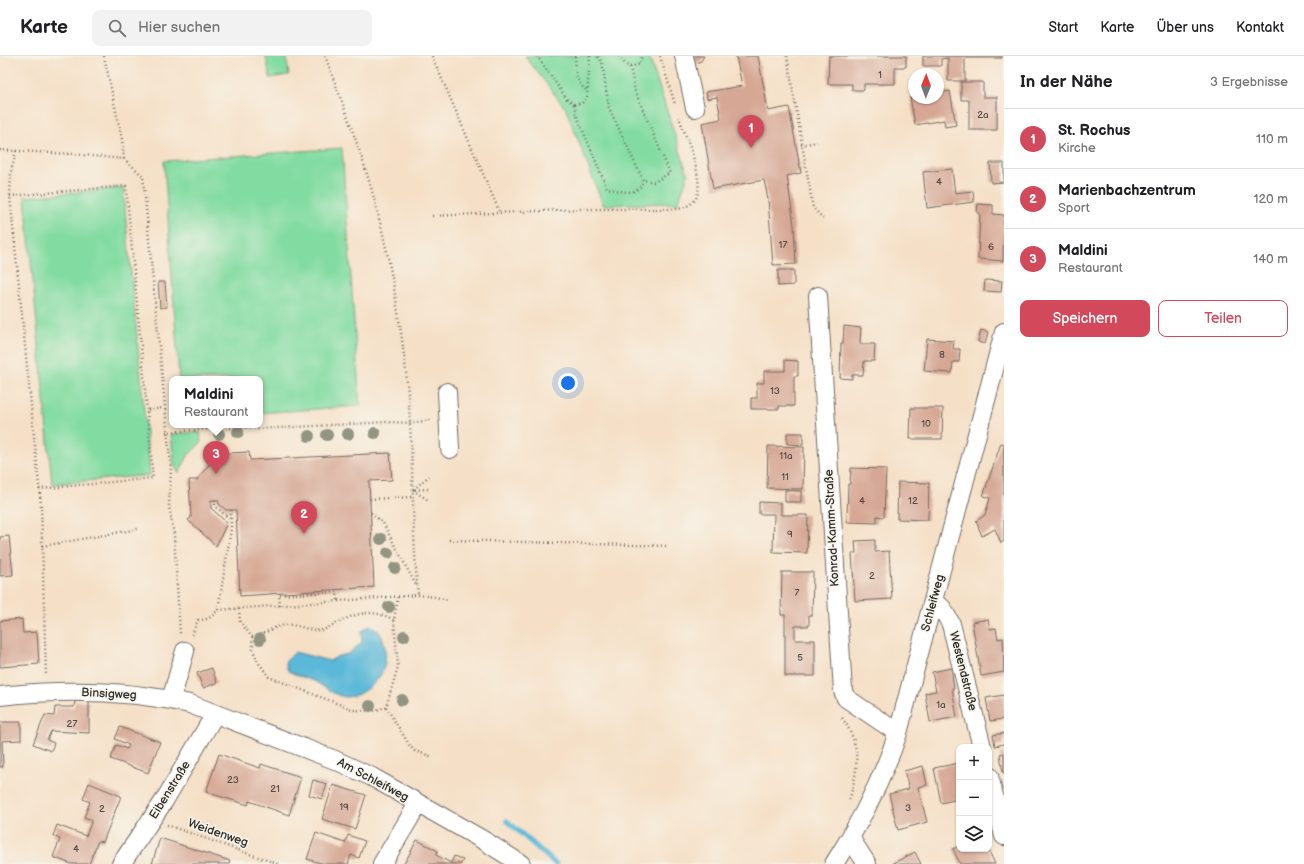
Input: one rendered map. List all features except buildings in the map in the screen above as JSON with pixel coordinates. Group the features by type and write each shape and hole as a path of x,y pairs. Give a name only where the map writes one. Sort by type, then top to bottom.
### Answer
{"street":[{"path":"684,56 695,108"},
{"name":"Konrad-Kamm-Straße","path":"818,296 837,615 843,691 846,698"},
{"name":"Schleifweg","path":"834,864 876,790 889,760 898,733 1004,332"},
{"path":"447,392 450,449"},
{"name":"Westendstraße","path":"933,602 942,608 951,624 981,744"},
{"path":"171,700 186,651"},
{"name":"Binsigweg","path":"0,696 100,692 171,700 190,704 215,714"},
{"path":"846,698 898,733"},
{"name":"Am Schleifweg","path":"215,714 335,760 372,777 522,864"},
{"name":"Eibenstraße","path":"121,864 152,819 215,714"},
{"path":"990,780 1004,836"},
{"path":"382,864 418,804"},
{"path":"850,838 866,864"}],"path":[{"path":"104,56 122,139 124,159"},
{"path":"325,56 364,166 378,213 398,320 411,423 418,595"},
{"path":"432,56 500,213"},
{"path":"537,56 567,98 575,105 576,114 607,188 634,192 641,187 643,180 609,108 602,62 597,56"},
{"path":"576,56 576,78 580,85 588,92"},
{"path":"575,105 582,104 587,98 590,56"},
{"path":"619,56 626,65 630,67 635,91 670,173 654,182 643,180"},
{"path":"630,67 640,64 642,56"},
{"path":"660,56 676,108"},
{"path":"787,56 801,145 813,208 823,218"},
{"path":"432,216 581,209 679,209 689,206 695,200 699,190 699,176 678,114"},
{"path":"801,145 817,142"},
{"path":"0,150 124,159 143,176 166,432 171,470 169,506 174,535 179,632 186,651"},
{"path":"16,151 11,172 10,196 39,489 46,693"},
{"path":"10,196 126,186 153,478 39,489"},
{"path":"146,410 164,408"},
{"path":"254,428 258,429 387,422 411,423"},
{"path":"166,432 232,428"},
{"path":"413,490 429,476"},
{"path":"413,490 428,489"},
{"path":"413,490 428,500"},
{"path":"370,499 413,497"},
{"path":"215,500 214,506 232,520"},
{"path":"186,651 198,620 205,620 212,617 218,610 232,520 231,510"},
{"path":"371,513 383,523 418,589"},
{"path":"42,546 138,529"},
{"path":"449,540 669,546"},
{"path":"280,606 279,595 337,592 338,601"},
{"path":"218,610 418,595 447,600"},
{"path":"398,597 394,620 398,667 386,707 410,746 415,751 434,757"},
{"path":"240,609 240,622 252,637 253,650 258,662 269,677 354,710 373,711 386,707"},
{"path":"252,637 262,635 274,627 293,624 313,630 324,630 346,618 369,612 377,612 394,620"},
{"path":"846,698 837,710 849,728 857,749 852,789 846,807"},
{"name":"Weidenweg","path":"152,819 278,864"}],"green space":[{"path":"266,56 286,56 289,75 270,78"},
{"path":"525,56 649,56 688,175 678,203 603,205 566,109"},
{"path":"342,148 360,406 263,413 263,376 179,376 164,161"},
{"path":"123,188 150,475 52,484 25,197"},
{"path":"200,432 201,443 189,454 179,473 174,466 171,434"}],"water":[{"path":"371,626 380,634 386,654 384,668 381,674 367,690 357,695 343,697 314,681 288,671 285,662 295,652 330,661 338,656 348,654 362,642 361,632"}],"waterway":[{"path":"507,821 556,864"}],"place":[{"name":"St. Rochus","path":"751,148"},
{"name":"Maldini","path":"216,474"},
{"name":"Marienbachzentrum","path":"304,534"}]}
